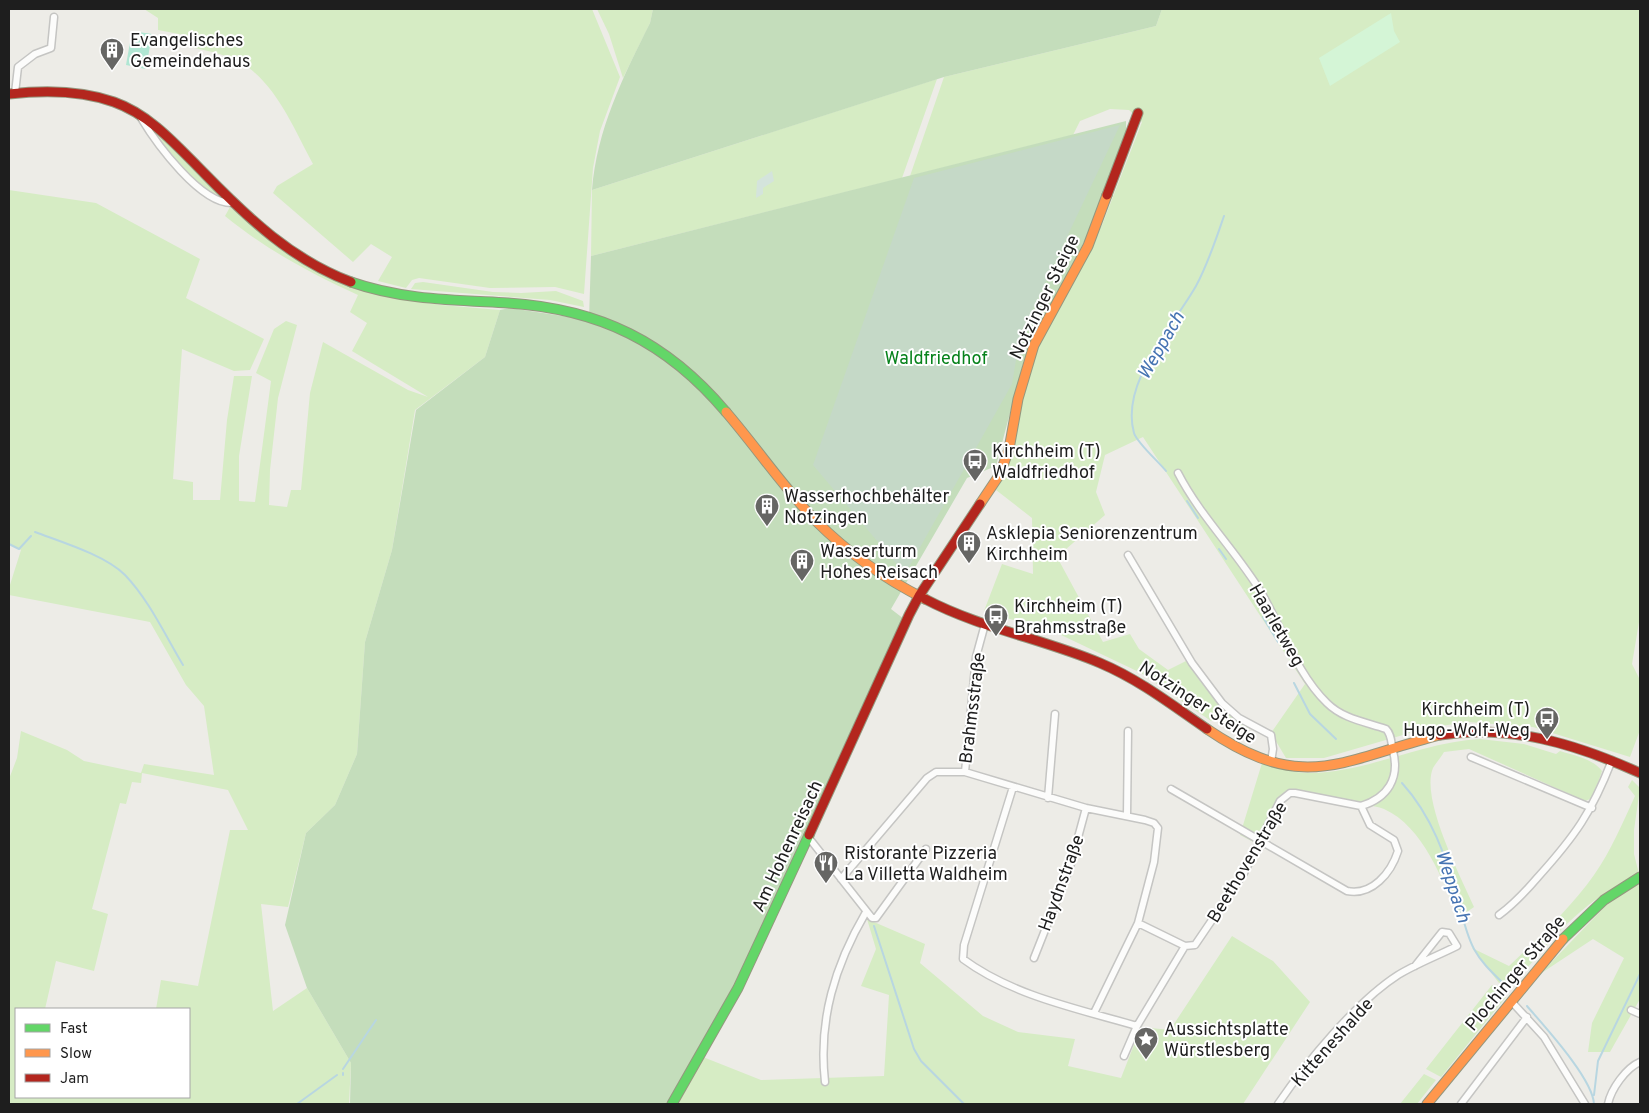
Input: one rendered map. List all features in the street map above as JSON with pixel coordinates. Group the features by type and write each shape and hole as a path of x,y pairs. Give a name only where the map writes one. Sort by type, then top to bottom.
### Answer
{"main road":[{"name":"Notzinger Steige","path":"12,93 67,93 98,97 122,105 139,114 165,134 262,230 301,257 324,270 380,291 418,298 559,308 611,322 670,356 710,392 807,511 829,534 867,564 919,596 949,611 1076,653 1126,675 1166,699 1234,748 1271,762 1292,767 1311,768 1350,763 1441,735 1486,731 1536,737 1612,760 1640,773"},
{"name":"Notzinger Steige","path":"919,596 1000,474 1009,449 1018,399 1034,345 1088,246 1138,113"},
{"name":"Am Hohenreisach","path":"672,1104 738,988 809,838 919,596"},
{"name":"Plochinger Straße","path":"1427,1104 1573,927 1618,890 1640,877"}],"street":[{"path":"12,93 18,67 35,54 51,48 54,17"},
{"path":"139,114 154,140 184,173 209,195 226,203 233,203"},
{"name":"Haarletweg","path":"1178,473 1260,592 1304,672 1320,695 1339,712 1352,719 1386,728 1391,736 1393,750"},
{"path":"1128,555 1192,663 1222,703 1239,718 1271,735 1273,749 1271,762"},
{"name":"Brahmsstraße","path":"841,879 927,778 936,772 965,772 976,657 985,624"},
{"path":"1048,798 1055,714"},
{"path":"1127,816 1128,731"},
{"path":"1171,789 1260,843 1347,892 1362,892 1375,884 1387,872 1398,851 1394,840 1370,824 1361,806 1379,798 1394,780 1396,762 1393,750"},
{"path":"1471,756 1592,808"},
{"path":"1499,915 1524,892 1570,842 1592,808 1612,760"},
{"path":"965,772 1048,798 1154,823 1159,834 1138,923 1094,1013"},
{"path":"1013,787 964,945 963,959 983,972 1026,991 1137,1026"},
{"name":"Beethovenstraße","path":"1124,1056 1137,1026 1186,946 1195,944 1200,940 1244,873 1280,801 1290,794 1310,795 1361,806"},
{"name":"Haydnstraße","path":"1034,958 1070,867 1086,808"},
{"path":"809,838 872,918 876,918 926,849"},
{"path":"825,1082 823,1046 830,993 844,952 866,912"},
{"path":"1138,923 1186,946"},
{"name":"Kitteneshalde","path":"1278,1104 1349,1019 1392,979 1456,946 1452,936 1449,933 1442,932 1415,966"},
{"path":"1511,1000 1544,1037 1585,1104"},
{"path":"1632,1010 1640,1014"},
{"path":"1462,1104 1527,1017"},
{"path":"1608,1104 1612,1092 1626,1072 1640,1062"}],"green space":[{"path":"144,9 592,9 620,77 600,131 593,168 584,294 555,287 490,288 419,278 412,280 406,288 378,281 392,257 371,244 353,262 273,193 277,186 313,164 286,112 260,77 234,59 184,45 184,35 158,30 158,18"},
{"path":"597,9 653,9 650,23 623,78 609,34"},
{"path":"653,9 1162,9 1156,26 944,77 592,190 599,146 605,125 621,83 650,23"},
{"path":"1162,9 1640,9 1640,616 1632,664 1640,680 1640,730 1630,757 1533,727 1468,722 1427,728 1324,758 1286,758 1271,733 1305,684 1143,437 1105,455 1096,492 1105,515 1057,557 1103,642 1130,634 1139,649 1168,670 1186,661 1224,709 1254,730 1220,721 1211,721 1141,673 1059,634 984,611 1002,564 1033,574 1032,518 996,490 1008,469 1031,359 1102,225 1142,122 1129,110 1110,109 1080,121 1073,135 910,176 944,77 1156,26"},
{"path":"1391,13 1394,31 1400,42 1330,86 1319,58"},
{"path":"132,31 152,34 146,69 126,65"},
{"path":"937,79 902,178 591,256 592,190"},
{"path":"1126,121 1126,133 1089,232 1024,360 996,466 967,478 891,609 904,619 763,936 668,1104 350,1104 351,1063 307,988 285,925 306,833 335,805 357,754 365,642 392,550 416,410 485,357 500,310 510,308 589,320 591,256"},
{"path":"147,125 167,142 222,199 200,185 180,167"},
{"name":"Waldfriedhof","path":"1120,125 1020,336 1012,384 905,574 813,465 914,178"},
{"path":"9,190 96,203 200,259 186,298 264,339 250,370 234,371 182,349 173,479 193,482 193,500 220,500 227,420 234,376 252,376 239,456 239,501 255,502 271,381 256,373 274,329 286,321 297,325 278,398 270,470 269,505 287,507 291,490 301,490 310,393 323,342 408,390 428,397 352,351 367,323 350,312 358,295 305,269 256,239 225,216 230,207 282,250 382,295 441,305 500,310 485,357 415,410 392,550 365,642 357,754 335,805 306,833 288,907 261,904 273,1011 307,988 351,1063 349,1104 9,1104 9,779 17,758 21,731 67,750 84,761 141,773 144,764 214,775 204,706 186,685 150,622 9,595 9,588 21,550 9,544","holes":["142,773 228,790 248,830 230,830 198,986 161,980 156,1008 190,1008 190,1098 15,1098 15,1008 45,1008 56,961 94,971 108,914 92,909 120,803 126,804 132,782 141,783"]},
{"path":"423,282 493,292 556,291 583,301 584,307 550,300 411,289 415,283"},
{"path":"1480,739 1524,744 1556,754 1560,751 1589,761 1602,771 1593,798 1585,801 1469,749 1444,752 1433,768 1430,782 1432,799 1444,838 1474,907 1458,918 1439,872 1421,841 1398,817 1384,809 1375,806 1346,803 1289,790 1283,794 1273,807 1257,844 1240,835 1262,763 1298,772 1332,771 1374,763 1437,745"},
{"path":"1632,780 1640,788 1634,830 1634,854 1639,874 1600,896 1583,909 1553,938 1511,988 1499,983 1472,948 1509,966 1554,922 1585,887 1606,856 1635,796 1628,787"},
{"path":"1639,883 1640,999 1610,1052 1588,1052 1592,1023 1624,958 1593,939 1540,974 1617,894"},
{"path":"867,919 925,944 920,963 983,1016 1018,1032 1075,1039 1068,1066 1121,1078 1141,1027 1170,1030 1232,936 1273,961 1310,1002 1243,1104 678,1104 703,1057 761,1080 884,1076 889,995 861,986 876,949"},
{"path":"1492,985 1506,997 1441,1077 1426,1069"},
{"path":"1424,1074 1436,1080 1417,1104 1400,1104"}],"shaded area":[{"path":"772,171 774,181 763,188 763,194 756,198 757,181"}],"waterway":[{"name":"Weppach","path":"1166,471 1134,433 1132,414 1134,395 1151,356 1196,286 1212,251 1224,216"},
{"name":"Weppach","path":"1187,501 1198,518"},
{"path":"35,532 95,555 125,575 142,595 183,665"},
{"path":"9,544 19,549 31,536"},
{"name":"Weppach","path":"1219,549 1226,559"},
{"name":"Weppach","path":"1263,617 1278,642"},
{"name":"Weppach","path":"1294,683 1310,714 1336,739"},
{"name":"Weppach","path":"1402,783 1422,809 1437,838 1458,899 1466,931 1474,949 1485,964 1507,987"},
{"path":"874,926 914,1049 921,1061 964,1104"},
{"path":"1594,1095 1598,1061 1640,974"},
{"name":"Weppach","path":"1527,1006 1556,1040 1586,1081 1592,1093 1594,1104"},
{"path":"343,1069 376,1020"},
{"path":"297,1104 337,1075"}],"traffic: fast":[{"path":"351,282 409,296 541,307 573,313 602,322 655,348 680,366 726,412"},
{"path":"672,1104 738,988 809,835"},
{"path":"1563,939 1604,900 1640,877"}],"traffic: slow":[{"path":"980,504 1000,474 1009,449 1018,399 1034,345 1088,246 1107,195"},
{"path":"726,412 792,495 828,533 868,564 896,583 925,599"},
{"path":"1207,729 1241,749 1270,761 1297,766 1323,766 1348,761 1440,735"},
{"path":"1427,1104 1563,939"}],"traffic: jam":[{"path":"9,94 62,92 89,95 114,102 140,115 174,143 238,206 272,236 309,262 351,282"},
{"path":"1107,195 1138,113"},
{"path":"809,835 909,615 919,596 980,504"},
{"path":"925,599 968,618 1100,663 1129,677 1155,693 1207,729"},
{"path":"1440,735 1492,732 1543,739 1592,753 1640,773"}],"place":[{"name":"Evangelisches Gemeindehaus","path":"112,71"},
{"name":"Kirchheim (T) Waldfriedhof","path":"975,482"},
{"name":"Wasserhochbehälter Notzingen","path":"767,527"},
{"name":"Asklepia Seniorenzentrum Kirchheim","path":"969,564"},
{"name":"Wasserturm Hohes Reisach","path":"802,582"},
{"name":"Kirchheim (T) Brahmsstraße","path":"996,637"},
{"name":"Kirchheim (T) Hugo-Wolf-Weg","path":"1547,740"},
{"name":"Ristorante Pizzeria La Villetta Waldheim","path":"826,884"},
{"name":"Aussichtsplatte Würstlesberg","path":"1146,1060"}]}
